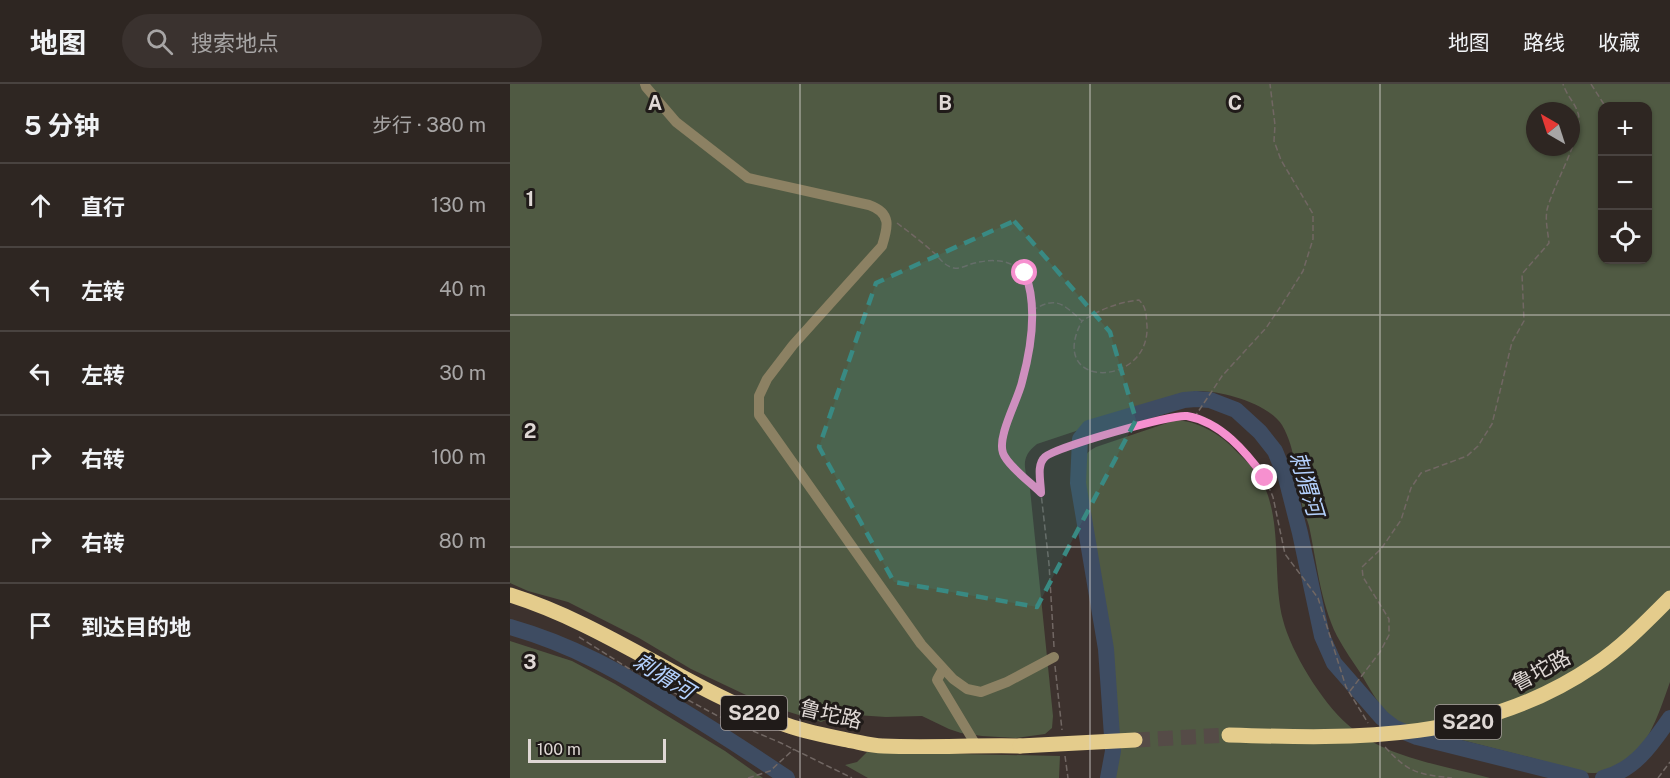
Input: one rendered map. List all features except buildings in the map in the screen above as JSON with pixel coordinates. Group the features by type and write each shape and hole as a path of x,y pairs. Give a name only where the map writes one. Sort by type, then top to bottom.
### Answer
{"main road":[{"name":"鲁坨路","path":"510,595 562,615 718,696 783,724 815,733 882,746 1020,746 1135,740"},
{"name":"鲁坨路","path":"1228,735 1305,737 1406,734 1476,720 1516,708 1546,694 1594,666 1670,598"}],"street":[{"path":"645,84 676,122 748,178 880,208 886,216 887,230 882,246 780,362 759,396 759,415 921,644 967,689 981,692 1054,657"},
{"path":"944,669 937,680 976,745"}],"path":[{"path":"1194,418 1222,375 1278,312 1303,271 1313,239 1314,214 1281,160 1274,141 1270,84"},
{"path":"1350,692 1380,652 1389,635 1389,619 1363,577 1362,567 1381,549 1401,520 1411,488 1421,473 1467,456 1478,446 1492,424 1510,348 1524,321 1522,274 1549,243 1547,209 1578,127 1579,114 1566,95 1563,84"},
{"path":"1591,84 1602,102"},
{"path":"886,216 935,253 948,266 956,269 997,260 1013,265 1025,273 1030,285 1032,311 1030,339 1022,383 1004,432 1002,452 1041,493"},
{"path":"1139,300 1146,307 1147,340 1132,362 1121,370 1105,373 1090,372 1080,365 1074,354 1074,335 1082,321 1097,311 1139,300"},
{"path":"1032,311 1045,302 1057,303 1082,321"},
{"path":"1063,734 1054,657 1049,564 1041,493 1040,467 1043,459 1051,453 1106,435 1185,416 1220,430 1249,457 1265,478 1273,497 1285,554 1318,598 1350,692 1370,725"},
{"path":"572,633 628,668 718,716 794,749 852,778"},
{"path":"1380,741 1409,770 1424,775 1452,778"},
{"path":"748,778 770,771 794,749"},
{"path":"1065,756 1068,778"},
{"path":"1658,778 1670,762"}],"highlighted area":[{"path":"1014,221 1110,332 1136,420 1037,607 894,582 819,447 876,283"}],"green space":[{"path":"510,84 1670,84 1670,682 1645,741 1636,753 1611,770 1594,773 1578,771 1411,728 1391,717 1381,706 1331,623 1323,596 1293,454 1282,425 1266,410 1255,404 1206,391 1196,391 1037,444 1028,454 1025,470 1030,489 1053,716 1052,728 1045,734 1016,738 961,733 922,716 886,717 841,714 821,722 767,705 691,669 639,638 568,602 528,591 510,583"},
{"path":"1176,420 1192,423 1216,434 1249,464 1266,489 1274,526 1280,602 1287,633 1309,676 1337,715 1362,736 1396,753 1490,778 1112,778 1118,737 1118,715 1083,478 1084,460 1087,453 1096,447"},
{"path":"510,641 572,661 615,684 725,751 763,778 510,778"},
{"path":"867,752 1060,756 1059,778 868,778 845,765 857,762"}],"waterway":[{"name":"刺猬河","path":"1108,778 1113,751 1106,649 1078,483 1080,439 1089,428 1184,400 1196,399 1210,400 1236,410 1260,432 1275,451 1286,478 1300,533 1322,636 1334,663 1382,718 1395,728 1417,737 1581,778"},
{"name":"刺猬河","path":"510,627 555,642 615,671 703,723 787,778"},
{"name":"刺猬河","path":"1603,778 1624,769 1642,755 1670,718"}],"tunnel":[{"path":"1135,740 1229,735"}],"route":[{"path":"1025,273 1030,285 1032,302 1030,339 1022,383 1004,432 1002,452 1041,493 1040,467 1043,459 1051,453 1106,435 1185,416 1220,430 1249,457 1265,478"}]}
